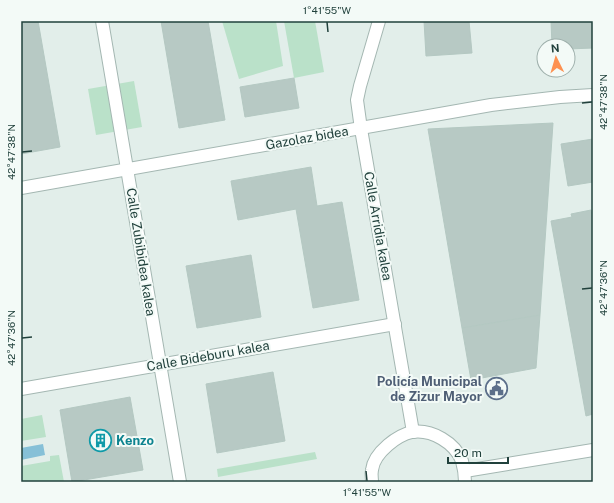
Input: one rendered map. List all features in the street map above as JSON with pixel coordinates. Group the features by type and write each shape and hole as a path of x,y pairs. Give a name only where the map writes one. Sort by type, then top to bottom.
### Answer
{"street":[{"name":"Calle Zubibidea kalea","path":"102,21 180,482"},
{"name":"Calle Arridia kalea","path":"379,21 357,100 413,432"},
{"name":"Gazolaz bidea","path":"21,188 491,105 560,97 593,95"},
{"name":"Calle Bideburu kalea","path":"21,389 395,324"},
{"path":"372,482 372,469 380,451 395,438 413,432 436,436 446,442 455,450 461,460 465,476 593,450"}],"green space":[{"path":"222,21 276,21 283,66 239,79"},
{"path":"284,21 315,21 324,72 294,78"},
{"path":"134,81 142,127 96,135 88,89"},
{"path":"42,415 46,437 21,441 21,419"},
{"path":"315,452 317,459 218,477 217,469"},
{"path":"59,455 64,482 21,482 21,466 50,461 50,456"}],"water":[{"path":"43,444 45,455 21,460 21,448"}],"building":[{"path":"21,21 38,21 60,147 21,154"},
{"path":"161,21 208,21 225,120 179,128"},
{"path":"424,21 469,21 472,53 426,56"},
{"path":"551,21 593,21 593,48 576,49 576,38 552,38"},
{"path":"294,78 299,108 245,117 240,87"},
{"path":"553,123 540,315 462,328 428,129"},
{"path":"593,139 593,182 568,186 561,144"},
{"path":"311,167 317,206 342,202 359,300 313,308 296,209 238,220 231,181"},
{"path":"591,210 593,222 593,414 586,416 551,221 572,217 571,214"},
{"path":"251,255 261,317 197,328 186,266"},
{"path":"540,315 536,368 471,380 462,328"},
{"path":"273,372 285,441 217,453 206,384"},
{"name":"Kenzo","path":"130,397 143,470 72,482 60,410"}],"place":[{"name":"Policía Municipal de Zizur Mayor","path":"497,388"},
{"name":"Kenzo","path":"101,440"}]}
